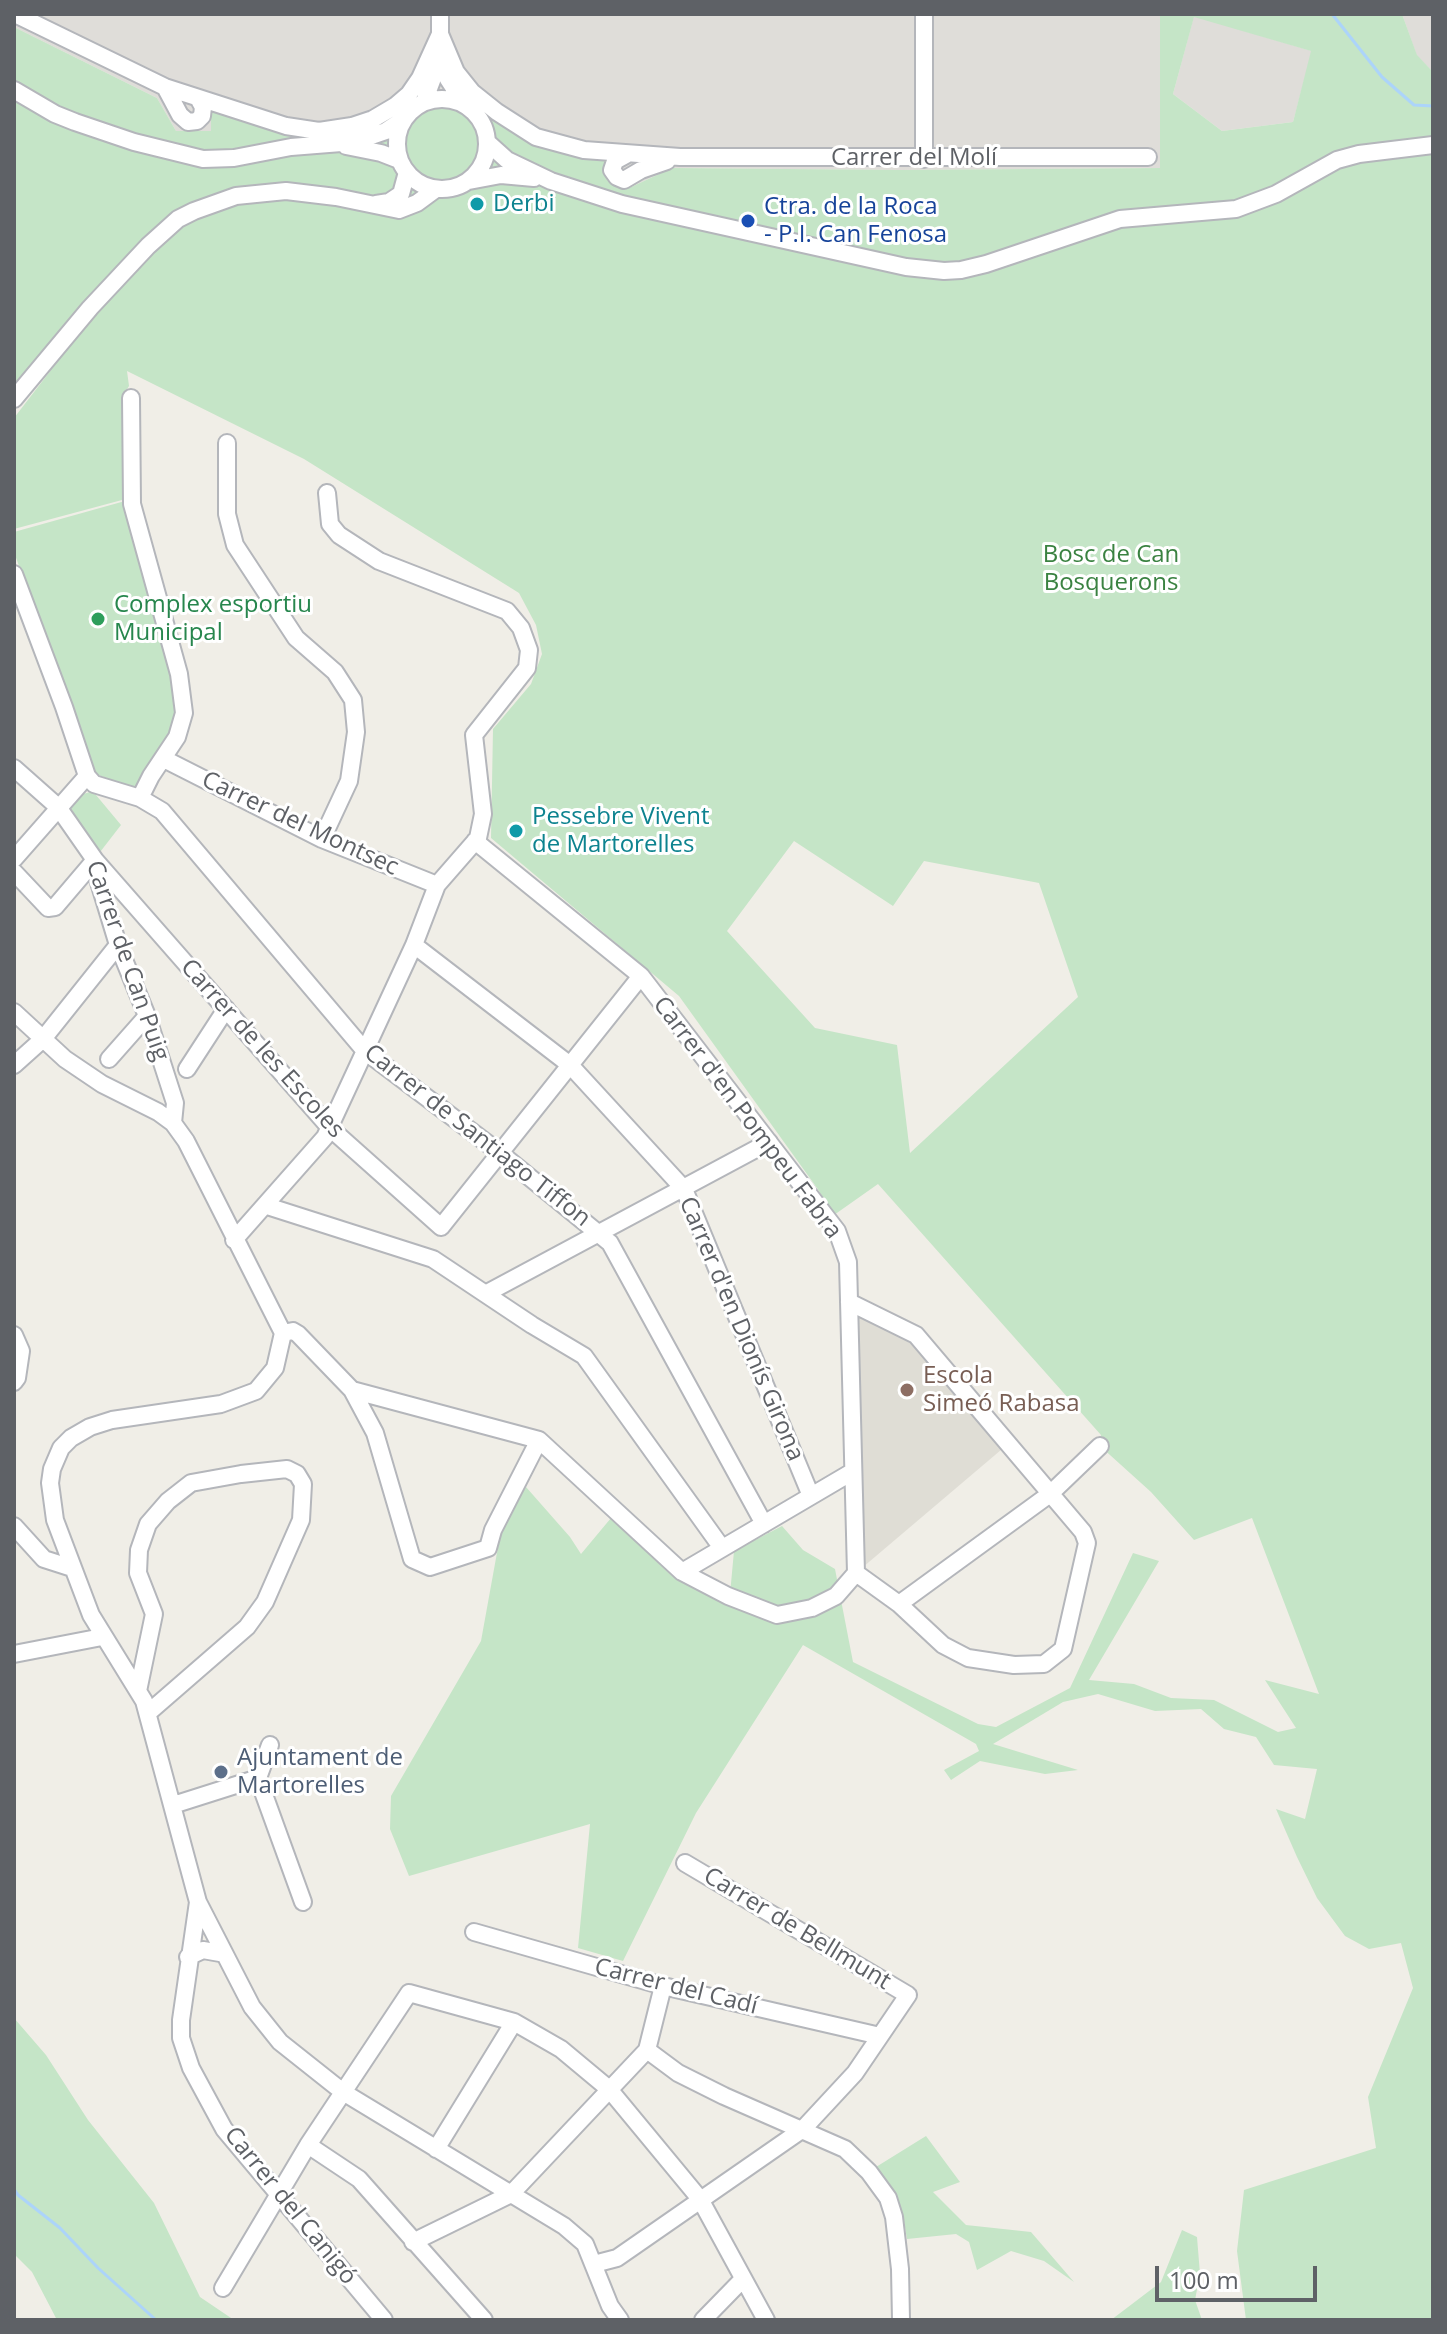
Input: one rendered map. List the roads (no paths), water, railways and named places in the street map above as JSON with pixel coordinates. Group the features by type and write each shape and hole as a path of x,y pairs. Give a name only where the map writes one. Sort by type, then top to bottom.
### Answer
{"street":[{"path":"15,14 165,87 286,126 319,131 373,119 409,94 420,78 440,34"},
{"path":"14,90 75,122 191,158 219,159 291,147 354,142 386,131 424,102 433,78 440,14"},
{"path":"924,14 924,159"},
{"path":"440,34 448,79 465,105 479,119 487,142 507,160 551,181 622,204 906,267 961,270 1103,223 1141,216 1236,209 1276,194 1337,160 1359,154 1433,145"},
{"name":"Carrer del Molí","path":"440,34 456,72 472,92 536,137 584,150 680,157 1148,157"},
{"path":"165,87 180,115 188,122 197,121 202,116 203,107 198,98"},
{"path":"424,102 445,99 465,105"},
{"path":"374,204 389,202 405,188 397,137 404,119"},
{"path":"468,182 479,169 487,142"},
{"path":"332,144 381,153 403,166 418,181 436,189 501,175 551,181"},
{"name":"Carrer del Molí","path":"626,155 615,161 612,170 624,180 649,167 680,157"},
{"path":"14,399 107,290 155,238 178,219 236,196 266,191 308,193 390,209 407,208 436,189"},
{"path":"131,398 132,504 179,674 184,713 177,737 140,798"},
{"path":"227,443 227,514 235,545 296,638 335,672 353,700 356,732 349,781 322,839"},
{"path":"234,1240 267,1206 330,1128 414,945 437,885 475,841 483,814 474,735 527,668 529,650 521,628 507,611 379,561 339,535 330,524 327,493"},
{"path":"14,574 87,776 14,859"},
{"name":"Carrer del Montsec","path":"164,759 322,839 437,885"},
{"name":"Carrer de Can Puig","path":"14,768 58,807 95,860 118,945 147,1016 175,1103 173,1123"},
{"name":"Carrer de Santiago Tiffon","path":"87,776 94,784 140,798 162,811 365,1051 500,1153 610,1243 764,1524"},
{"name":"Carrer d'en Pompeu Fabra","path":"475,841 641,976 837,1231 848,1262 856,1573"},
{"path":"14,872 48,908 55,907 95,860"},
{"name":"Carrer de les Escoles","path":"95,860 330,1128 441,1227 500,1153"},
{"path":"14,1065 43,1039 118,945"},
{"name":"Carrer d'en Dionís Girona","path":"414,945 570,1065 684,1189 811,1496"},
{"path":"500,1153 641,976"},
{"path":"187,1069 226,1009"},
{"path":"14,1012 65,1059 102,1084 158,1112 173,1123 186,1141 283,1333 275,1368 256,1391 221,1404 112,1420 90,1427 61,1448 52,1469 50,1483 55,1520 102,1637 138,1691 148,1713 198,1902 225,1960 252,2007 280,2042 343,2092 564,2226 585,2244 610,2306 620,2320"},
{"path":"109,1059 147,1016"},
{"path":"487,1293 769,1142"},
{"path":"267,1206 433,1259 584,1356 722,1548"},
{"path":"352,1390 539,1440 682,1572 728,1596 777,1615 812,1608 836,1596 856,1573 899,1604 943,1645 968,1658 1014,1665 1044,1664 1063,1649 1087,1543 1083,1532 916,1335 849,1302"},
{"path":"283,1333 293,1331 298,1334 352,1390 375,1433 412,1559 430,1567 488,1548 493,1530 539,1440"},
{"path":"14,1335 21,1351 14,1382"},
{"path":"899,1604 1050,1494 1100,1446"},
{"path":"138,1691 154,1614 138,1573 139,1550 148,1524 168,1501 191,1483 287,1469 297,1474 303,1484 301,1520 265,1602 247,1627 148,1713"},
{"path":"682,1572 852,1472"},
{"path":"14,1526 44,1559 72,1568"},
{"path":"14,1654 102,1637"},
{"path":"270,1745 258,1778 303,1902"},
{"path":"173,1805 258,1778"},
{"name":"Carrer de Bellmunt","path":"685,1863 908,1995 880,2036"},
{"name":"Carrer del Canigó","path":"198,1902 188,1957 181,2029 191,2068 224,2129 384,2320"},
{"path":"193,1930 205,1929 215,1935"},
{"path":"193,1930 225,1960"},
{"name":"Carrer del Cadí","path":"474,1932 663,1986 880,2036"},
{"path":"188,1957 203,1950 225,1960"},
{"path":"413,2242 511,2194 647,2050 663,1986"},
{"path":"223,2288 308,2145 409,1993 514,2022 561,2049 609,2089 700,2199 766,2320"},
{"path":"436,2149 514,2022"},
{"path":"594,2264 617,2258 803,2129 855,2073 880,2036"},
{"path":"647,2050 678,2073 845,2149 869,2172 888,2198 894,2217 900,2269 901,2320"},
{"path":"308,2145 359,2179 484,2320"},
{"path":"703,2320 742,2280"}],"waterway":[{"path":"1332,14 1382,77 1414,105 1433,106"},
{"path":"14,2189 60,2228 98,2268 156,2320"}],"place":[{"name":"Derbi","path":"477,204"},
{"name":"Ctra. de la Roca - P.I. Can Fenosa","path":"748,221"},
{"name":"Complex esportiu Municipal","path":"98,619"},
{"name":"Pessebre Vivent de Martorelles","path":"516,831"},
{"name":"Escola Simeó Rabasa","path":"907,1390"},
{"name":"Ajuntament de Martorelles","path":"221,1772"}],"park label":[{"name":"Bosc de Can Bosquerons","path":"1111,569"}]}
